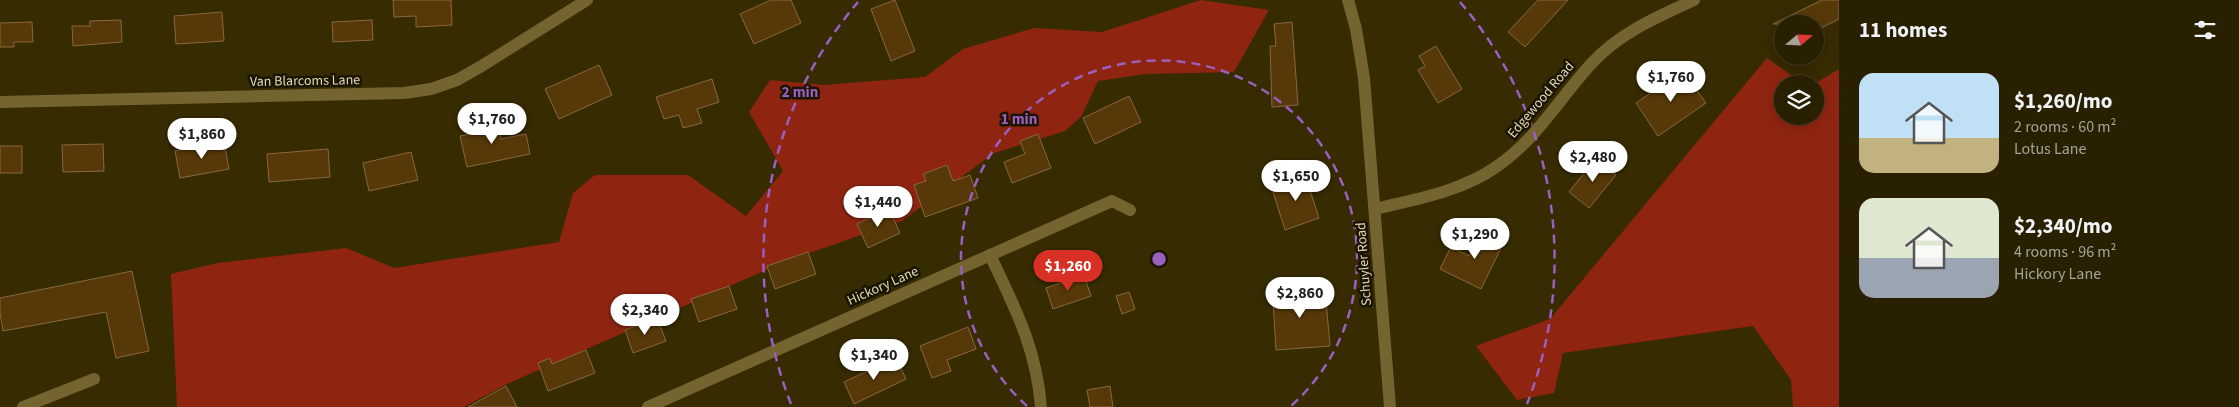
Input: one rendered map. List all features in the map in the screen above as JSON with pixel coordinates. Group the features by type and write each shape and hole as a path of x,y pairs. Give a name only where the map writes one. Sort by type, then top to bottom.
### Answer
{"street":[{"name":"Van Blarcoms Lane","path":"0,102 404,93 431,89 457,80 480,68 587,0"},
{"name":"Schuyler Road","path":"1348,0 1356,29 1364,78 1390,407"},
{"name":"Edgewood Road","path":"1375,209 1446,192 1472,182 1496,168 1533,136 1591,64 1608,47 1634,29 1694,0"},
{"name":"Hickory Lane","path":"648,407 1112,201 1130,210"},
{"path":"990,255 1024,326 1034,357 1041,407"},
{"path":"23,407 94,379"}],"shaded area":[{"path":"1201,0 1269,10 1234,72 1146,74 1098,81 1081,117 1065,131 994,153 902,221 789,260 507,384 464,407 177,407 171,274 218,263 346,248 394,268 559,242 573,193 595,175 688,175 746,216 783,171 749,112 770,80 824,85 925,77 963,49 1034,28 1102,32"},
{"path":"1767,58 1774,65 1791,75 1774,75 1774,125 1824,125 1824,78 1839,69 1839,407 1793,407 1791,380 1753,326 1563,353 1554,393 1517,400 1476,346 1550,319"}],"building":[{"path":"393,0 451,0 452,25 416,27 416,16 394,17"},
{"path":"771,0 791,0 801,23 754,44 740,14"},
{"path":"895,0 915,51 891,61 871,9"},
{"path":"1538,0 1568,0 1525,47 1508,32"},
{"path":"1822,0 1839,0 1839,19 1824,26 1824,15 1791,15"},
{"path":"222,12 224,41 176,44 174,16"},
{"path":"121,20 122,42 73,46 72,26 90,26 90,21"},
{"path":"372,20 373,40 333,42 332,22"},
{"path":"32,22 33,42 14,42 14,47 0,47 0,23"},
{"path":"1292,22 1298,105 1272,107 1270,46 1276,46 1274,24"},
{"path":"1436,46 1462,89 1438,103 1418,70 1425,66 1419,56"},
{"path":"599,65 612,95 559,119 545,89"},
{"path":"1683,71 1706,103 1658,136 1636,103"},
{"path":"712,79 719,102 697,109 702,123 683,128 679,115 664,119 656,97"},
{"path":"1129,96 1141,122 1095,144 1083,118"},
{"path":"497,119 501,139 526,134 530,154 467,167 460,136 480,132 478,122"},
{"path":"1038,134 1051,168 1012,183 1004,162 1025,154 1020,141"},
{"path":"224,142 229,169 180,178 175,151"},
{"path":"103,144 104,171 63,172 62,145"},
{"path":"0,146 22,146 22,173 0,173"},
{"path":"328,149 330,177 269,182 267,154"},
{"path":"411,152 418,180 369,191 363,163"},
{"path":"1596,158 1616,175 1589,208 1569,192"},
{"path":"947,165 953,181 970,175 978,198 925,217 914,185 926,181 923,174"},
{"path":"1304,172 1319,218 1285,230 1273,192 1288,187 1285,178"},
{"path":"889,209 900,233 868,248 857,224"},
{"path":"1492,231 1506,238 1481,289 1440,269 1451,247 1469,256 1479,236 1487,240"},
{"path":"808,252 816,274 775,289 767,266"},
{"path":"132,271 149,351 116,358 106,312 3,331 0,298"},
{"path":"1084,275 1091,296 1053,309 1046,288"},
{"path":"1286,283 1286,293 1325,289 1330,346 1276,350 1272,284"},
{"path":"729,286 737,309 699,322 691,299"},
{"path":"1129,292 1135,309 1122,314 1116,296"},
{"path":"657,318 666,341 633,353 625,330"},
{"path":"968,327 976,349 947,360 951,371 932,378 920,346"},
{"path":"586,350 595,373 548,391 538,363 550,358 552,364"},
{"path":"897,360 906,379 854,404 844,382 876,367 877,369"},
{"path":"506,386 517,407 468,407"},
{"path":"1110,386 1113,407 1090,407 1087,390"}]}
